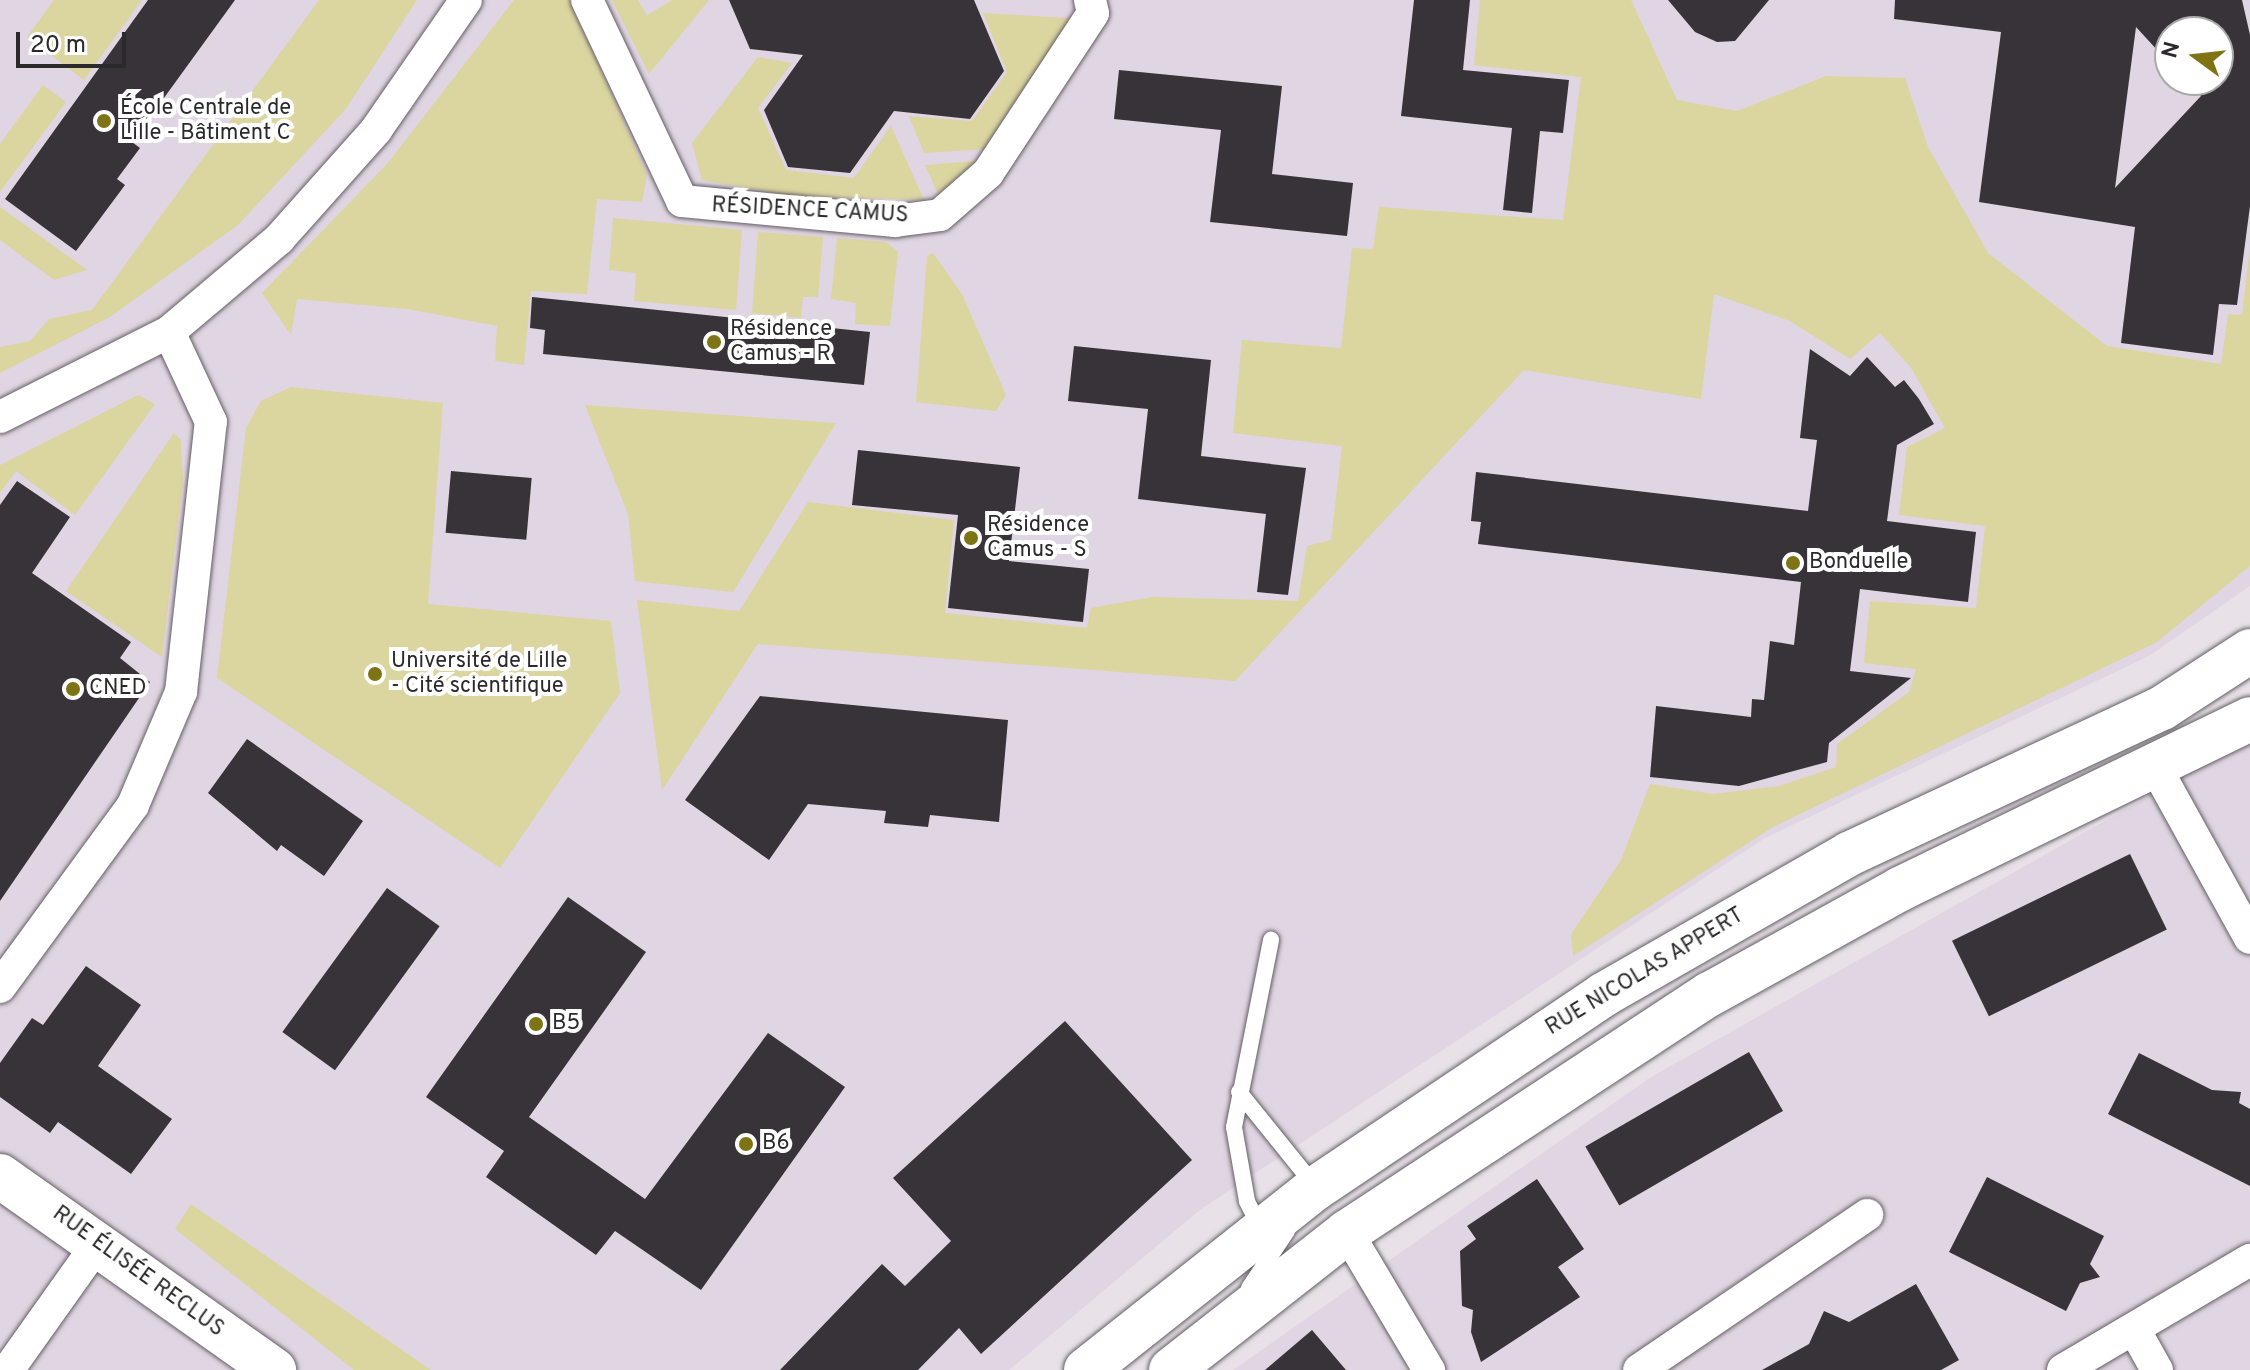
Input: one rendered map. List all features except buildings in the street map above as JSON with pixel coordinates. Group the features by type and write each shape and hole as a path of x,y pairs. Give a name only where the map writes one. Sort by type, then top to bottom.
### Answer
{"main road":[{"name":"RUE NICOLAS APPERT","path":"1086,1370 1316,1188 1590,1003 1746,911 1882,837 2162,708 2250,651"},
{"path":"1171,1370 1347,1232 1773,957 2156,768 2243,721"},
{"name":"RUE ÉLISÉE RECLUS","path":"0,1176 99,1242 274,1370"}],"street":[{"path":"0,417 169,332 316,201 376,130 466,0"},
{"name":"RÉSIDENCE CAMUS","path":"587,0 682,201 895,221 940,215 988,173 1093,13 1090,0"},
{"path":"0,987 133,805 181,692 211,422 169,332"},
{"path":"2156,768 2250,938"},
{"path":"1639,1370 1867,1215"},
{"path":"1347,1232 1429,1370"},
{"path":"8,1370 99,1242"},
{"path":"2063,1370 2250,1260"},
{"path":"2134,1329 2157,1370"}],"lane":[{"path":"1261,1229 1247,1201 1234,1127 1271,940"},
{"path":"1221,1329 1316,1188 1239,1092"}],"shaded area":[{"name":"Université de Lille ‐ Cité scientifique","path":"0,0 2250,0 2250,586 2149,656 1765,838 1201,1209 1009,1370 0,1370"},
{"path":"54,0 142,0 84,80 27,37"},
{"path":"319,0 417,0 345,110 238,225 110,317 0,373 0,347 30,341 49,319 92,310"},
{"path":"514,0 571,0 647,175 642,202 597,199 587,294 531,291 524,365 495,361 497,326 408,309 297,299 291,335 262,293 387,164"},
{"path":"612,0 638,0 647,15 672,0 709,0 649,74"},
{"path":"1480,0 1631,0 1677,100 1737,111 1826,76 1905,78 1928,147 1988,253 2107,346 2221,364 2228,314 2242,315 2250,248 2250,566 2157,642 1773,827 1573,956 1571,934 1621,860 1650,784 1713,794 1779,786 1836,767 1837,744 1909,692 1916,669 1864,663 1870,601 1976,608 1985,526 1899,515 1907,447 1945,428 1911,368 1880,333 1850,359 1790,321 1714,294 1701,399 1524,370 1235,681 758,644 662,790 637,600 739,611 808,502 954,520 945,613 1087,628 1091,608 1152,597 1298,601 1307,546 1331,540 1342,446 1233,433 1242,340 1341,348 1352,248 1373,249 1379,207 1563,220 1581,77 1474,65"},
{"path":"983,13 1068,18 1072,29 987,149 924,153 909,116 972,121 1007,72"},
{"path":"758,57 792,63 758,108 786,170 854,178 891,126 924,200 791,196 702,180 692,143"},
{"path":"43,85 66,102 0,192 0,144"},
{"path":"975,161 966,176 940,198 925,165"},
{"path":"0,207 87,270 54,280 0,240"},
{"path":"613,218 742,230 736,310 634,301 636,273 609,270"},
{"path":"758,232 823,237 818,297 803,297 801,318 752,313"},
{"path":"837,238 886,242 898,252 890,326 855,324 856,303 831,299"},
{"path":"933,253 962,294 1006,395 996,411 916,402 927,256"},
{"path":"291,387 443,403 428,604 611,621 620,693 500,868 217,678 246,428 261,401"},
{"path":"138,395 155,404 75,515 16,471 0,493 0,465"},
{"path":"585,405 836,423 733,592 635,581 628,514"},
{"path":"174,433 181,440 183,481 162,657 66,591"},
{"path":"2250,739 2250,1370 1233,1370 1651,1077"},
{"path":"191,1204 431,1370 354,1370 175,1229"}],"place":[{"name":"École Centrale de Lille - Bâtiment C","path":"104,121"},
{"name":"Résidence Camus - R","path":"714,342"},
{"name":"Résidence Camus - S","path":"971,538"},
{"name":"Bonduelle","path":"1793,563"},
{"name":"Université de Lille ‐ Cité scientifique","path":"375,674"},
{"name":"CNED","path":"73,689"},
{"name":"B5","path":"536,1024"},
{"name":"B6","path":"746,1144"}]}
